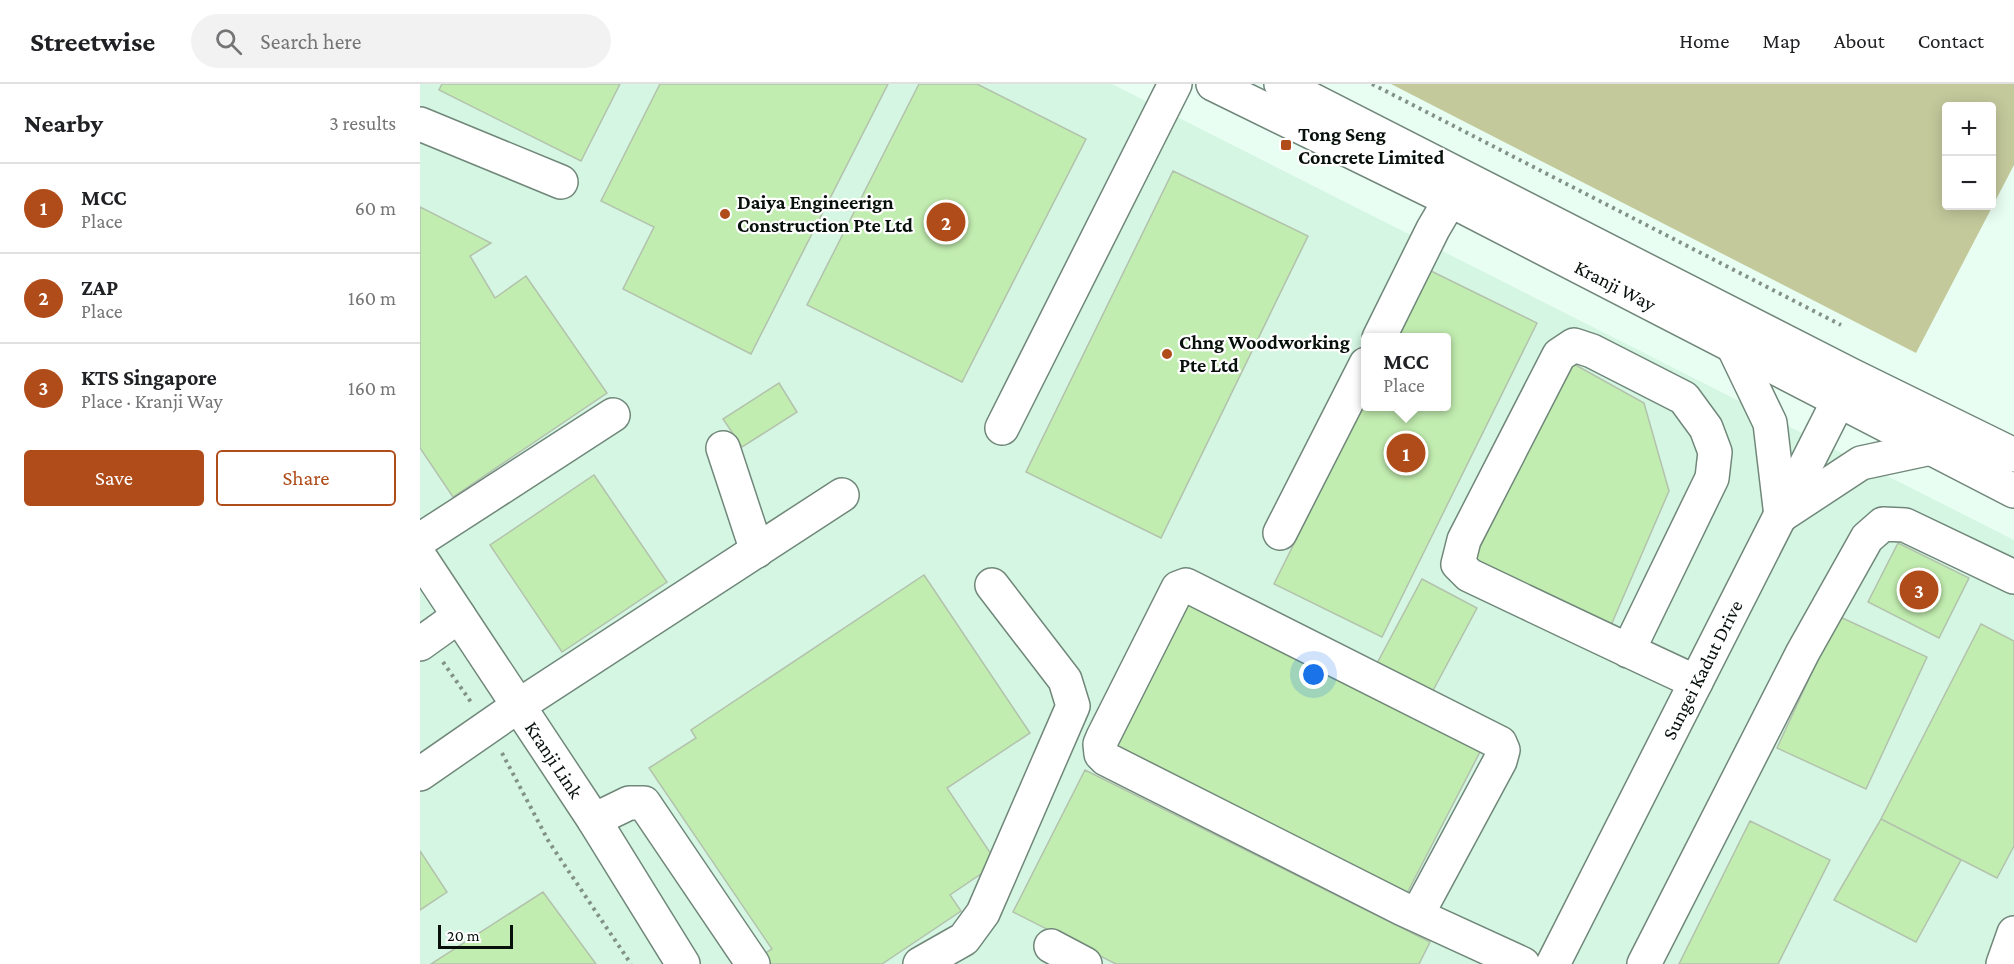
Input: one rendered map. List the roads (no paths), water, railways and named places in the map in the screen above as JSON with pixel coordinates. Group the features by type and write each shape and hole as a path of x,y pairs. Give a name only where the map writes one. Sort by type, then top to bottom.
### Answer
{"main road":[{"path":"1002,428 1175,84"},
{"name":"Kranji Way","path":"1213,84 1450,200 1733,346 2014,455"},
{"name":"Kranji Way","path":"1281,84 1845,389 1931,448 2014,491"},
{"path":"420,124 561,182"},
{"path":"1381,333 1433,229 1450,200"},
{"path":"1628,651 1712,478 1715,452 1706,428 1684,398 1592,351 1574,345 1559,355 1464,540 1458,564 1469,575 1628,651 1696,682"},
{"path":"1733,346 1770,423 1781,516 1861,463 1931,448"},
{"path":"1280,534 1361,372"},
{"name":"Sungei Kadut Drive","path":"1553,964 1845,389"},
{"path":"420,540 613,415"},
{"path":"723,448 757,551"},
{"path":"420,774 518,706 842,495"},
{"path":"1644,964 1803,651 1867,538 1883,524 1905,525 2014,577"},
{"name":"Kranji Link","path":"420,557 594,820 676,962"},
{"path":"920,964 964,939 983,913 1073,706 1065,680 992,585"},
{"path":"1417,915 1503,755 1500,743 1186,585 1178,588 1102,737 1101,754 1127,770 1417,915 1523,964"},
{"path":"424,641 459,616"},
{"path":"594,820 630,803 644,803 753,964"},
{"path":"2003,964 2014,933"},
{"path":"1051,946 1085,964"}],"place":[{"name":"Tong Seng Concrete Limited","path":"1286,145"},
{"name":"Daiya Engineerign Construction Pte Ltd","path":"725,214"},
{"name":"ZAP","path":"946,222"},
{"name":"Chng Woodworking Pte Ltd","path":"1167,354"},
{"name":"MCC","path":"1406,453"},
{"name":"KTS Singapore","path":"1919,590"}]}
